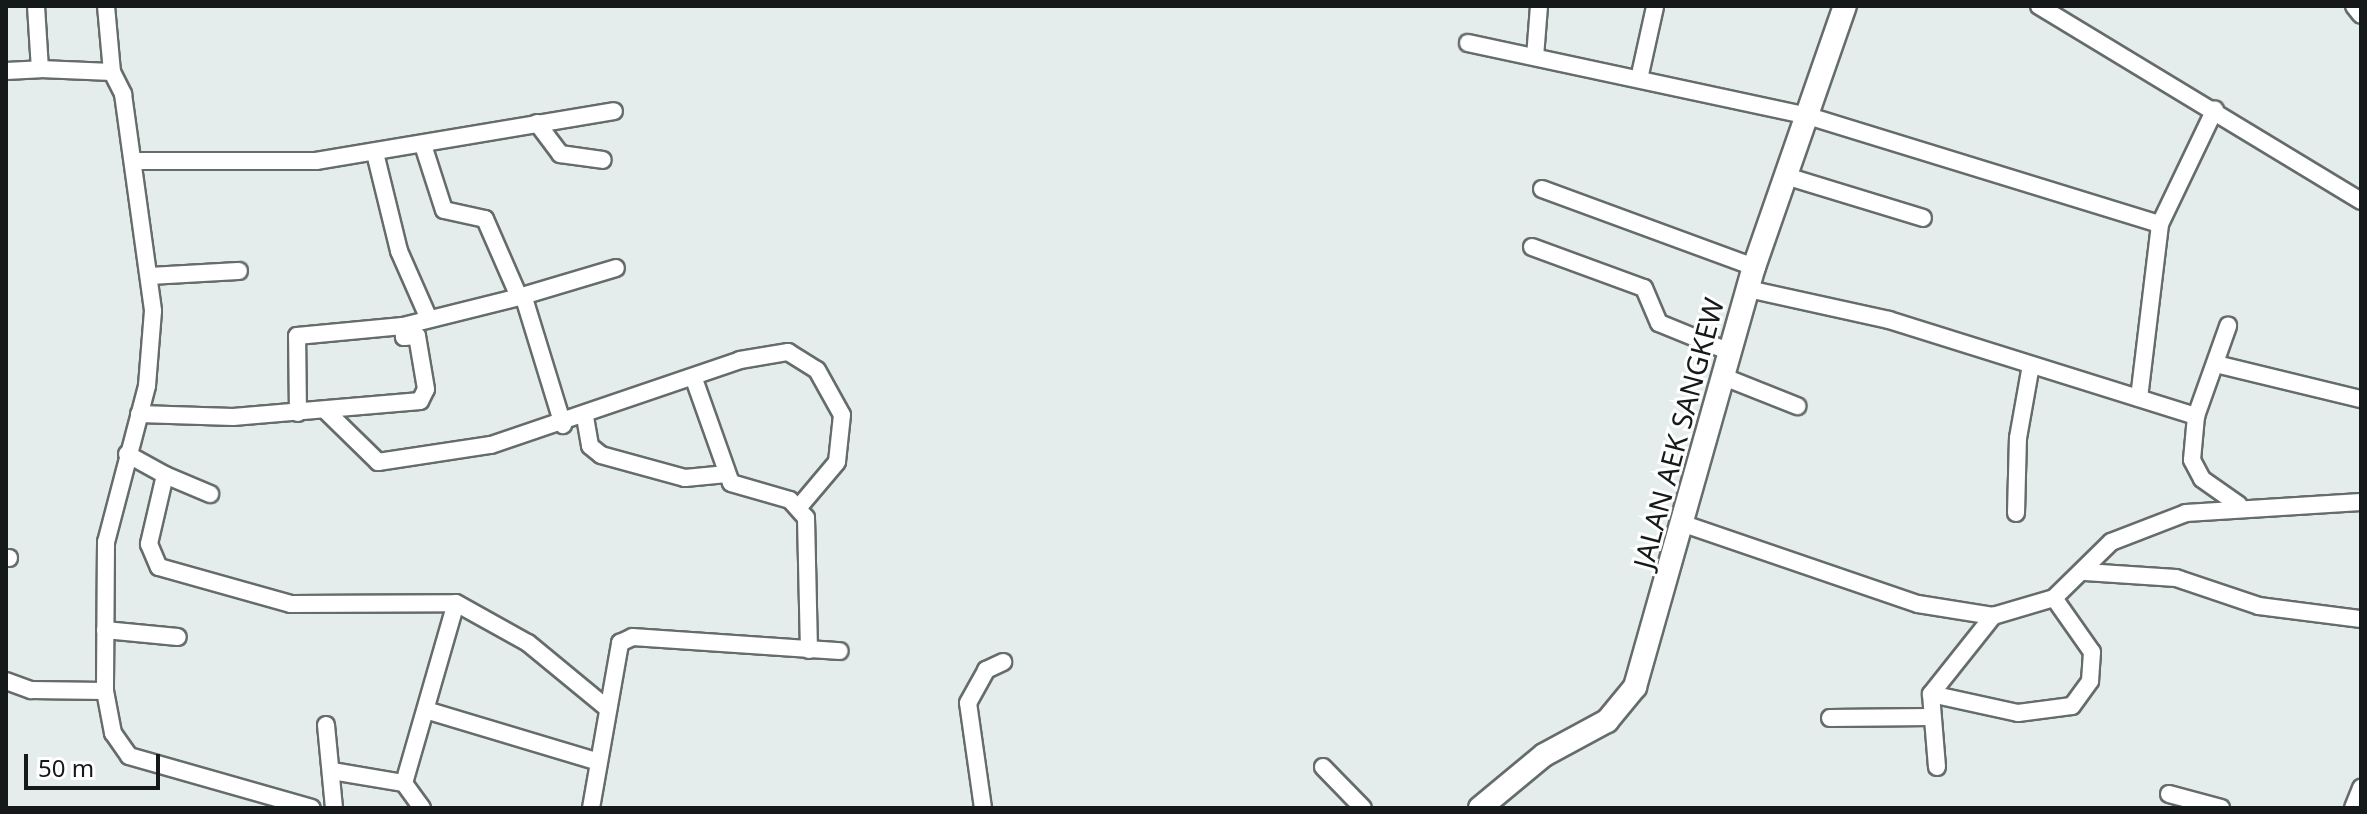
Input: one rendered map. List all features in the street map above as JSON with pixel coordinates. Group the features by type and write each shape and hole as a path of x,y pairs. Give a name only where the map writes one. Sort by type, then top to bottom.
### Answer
{"street":[{"path":"36,6 40,69"},
{"path":"106,6 112,72 131,122 154,348 106,542 105,691 113,733 129,756 312,808"},
{"path":"1535,57 1539,6"},
{"name":"JALAN AEK SANGKEW","path":"1480,808 1544,755 1623,707 1646,660 1751,278 1789,177 1805,115 1845,6"},
{"path":"2039,6 2215,109 2361,201"},
{"path":"2354,6 2361,15"},
{"path":"1639,79 1655,7"},
{"path":"1468,43 1805,115 2160,224"},
{"path":"6,71 112,72"},
{"path":"2139,398 2160,224 2215,109"},
{"path":"134,161 268,163 375,153 614,111"},
{"path":"537,123 560,154 603,160"},
{"path":"423,145 444,210 485,219 522,297 563,425"},
{"path":"375,153 399,251 429,319"},
{"path":"1789,177 1923,218"},
{"path":"1542,189 1751,278 2196,416"},
{"path":"1532,247 1644,288 1659,323 1730,352"},
{"path":"298,413 297,336 403,326 522,297 616,268"},
{"path":"149,276 239,271"},
{"path":"139,414 298,413 420,401 426,389 417,336 404,337 403,326"},
{"path":"2228,326 2196,416 2192,460 2202,479 2239,505"},
{"path":"326,411 378,462 491,445 563,425 771,353 788,352 817,370 842,415 843,433 837,462 799,507"},
{"path":"2216,364 2361,399"},
{"path":"2016,513 2018,438 2031,365"},
{"path":"1724,377 1797,406"},
{"path":"694,379 731,483 799,507"},
{"path":"585,417 590,446 601,455 685,478 727,474"},
{"path":"127,454 165,475 210,494"},
{"path":"165,475 149,544 159,567 291,604 456,603 528,643 608,709"},
{"path":"1684,524 1918,604 1993,616 2054,598 2128,532 2239,505 2361,502"},
{"path":"799,507 811,546 809,650"},
{"path":"2085,572 2176,578 2259,606 2361,619"},
{"path":"1931,694 2018,713 2072,706 2090,681 2092,652 2054,598"},
{"path":"417,807 404,783 429,711 456,603"},
{"path":"1937,767 1931,694 1993,616"},
{"path":"105,630 178,637"},
{"path":"591,808 615,649 633,637 840,651"},
{"path":"983,808 968,703 986,670 1003,662"},
{"path":"6,681 31,690 105,691"},
{"path":"429,711 596,761"},
{"path":"1830,718 1931,717"},
{"path":"326,725 334,808"},
{"path":"1323,767 1363,808"},
{"path":"332,771 404,783"},
{"path":"2353,808 2361,788"},
{"path":"2169,794 2221,808"}]}
